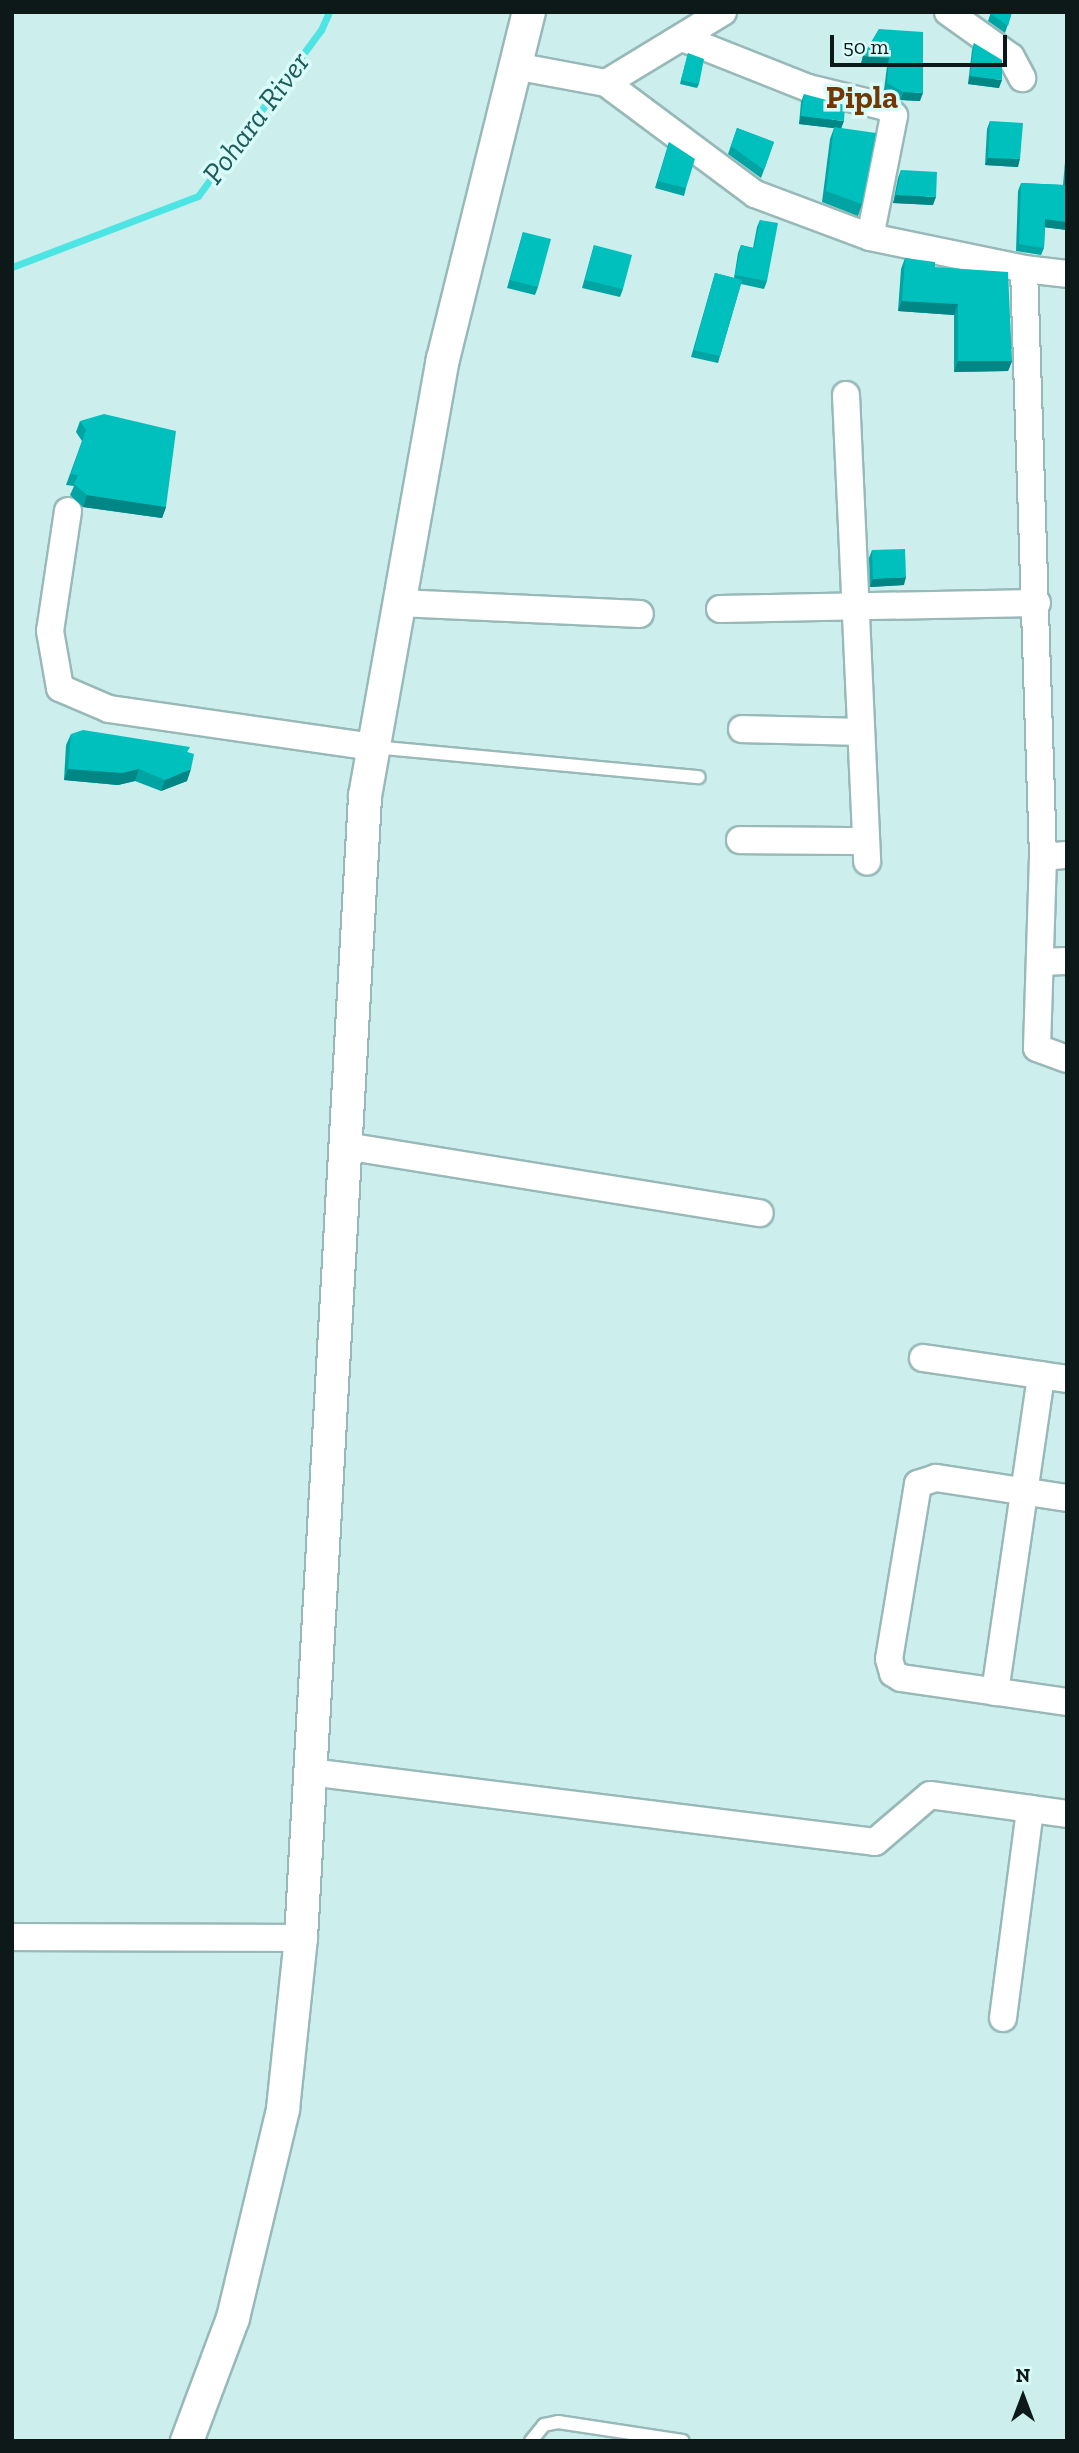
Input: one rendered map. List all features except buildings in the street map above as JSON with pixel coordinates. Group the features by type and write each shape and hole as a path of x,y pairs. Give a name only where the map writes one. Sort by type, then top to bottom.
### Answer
{"street":[{"path":"187,2441 233,2318 283,2109 301,1938 365,796 443,359 528,12"},
{"path":"606,83 723,12"},
{"path":"948,12 1012,57 1022,78"},
{"path":"682,38 808,88 886,107 894,116 870,237"},
{"path":"515,66 606,83 755,194 870,237 1024,269 1067,274"},
{"path":"1024,269 1037,603 1055,856 1040,962 1037,1048 1067,1059"},
{"path":"740,840 867,851 846,395"},
{"path":"68,511 50,631 60,688 108,709 373,747"},
{"path":"399,603 640,614"},
{"path":"720,609 1037,603"},
{"path":"742,729 861,732"},
{"path":"1040,962 1067,961"},
{"path":"345,1146 761,1213"},
{"path":"923,1358 1067,1379"},
{"path":"995,1692 1041,1375"},
{"path":"1067,1498 936,1478 918,1484 889,1659 892,1672 901,1678 1067,1702"},
{"path":"310,1772 875,1842 930,1795 1067,1814"},
{"path":"1003,2018 1030,1809"},
{"path":"12,1937 301,1938"}],"lane":[{"path":"373,747 699,777"},
{"path":"531,2441 544,2425 558,2422 683,2441"}],"waterway":[{"name":"Pohara River","path":"12,267 198,196 321,30 329,12"}],"district":[{"name":"Pipla","path":"862,97"}]}
